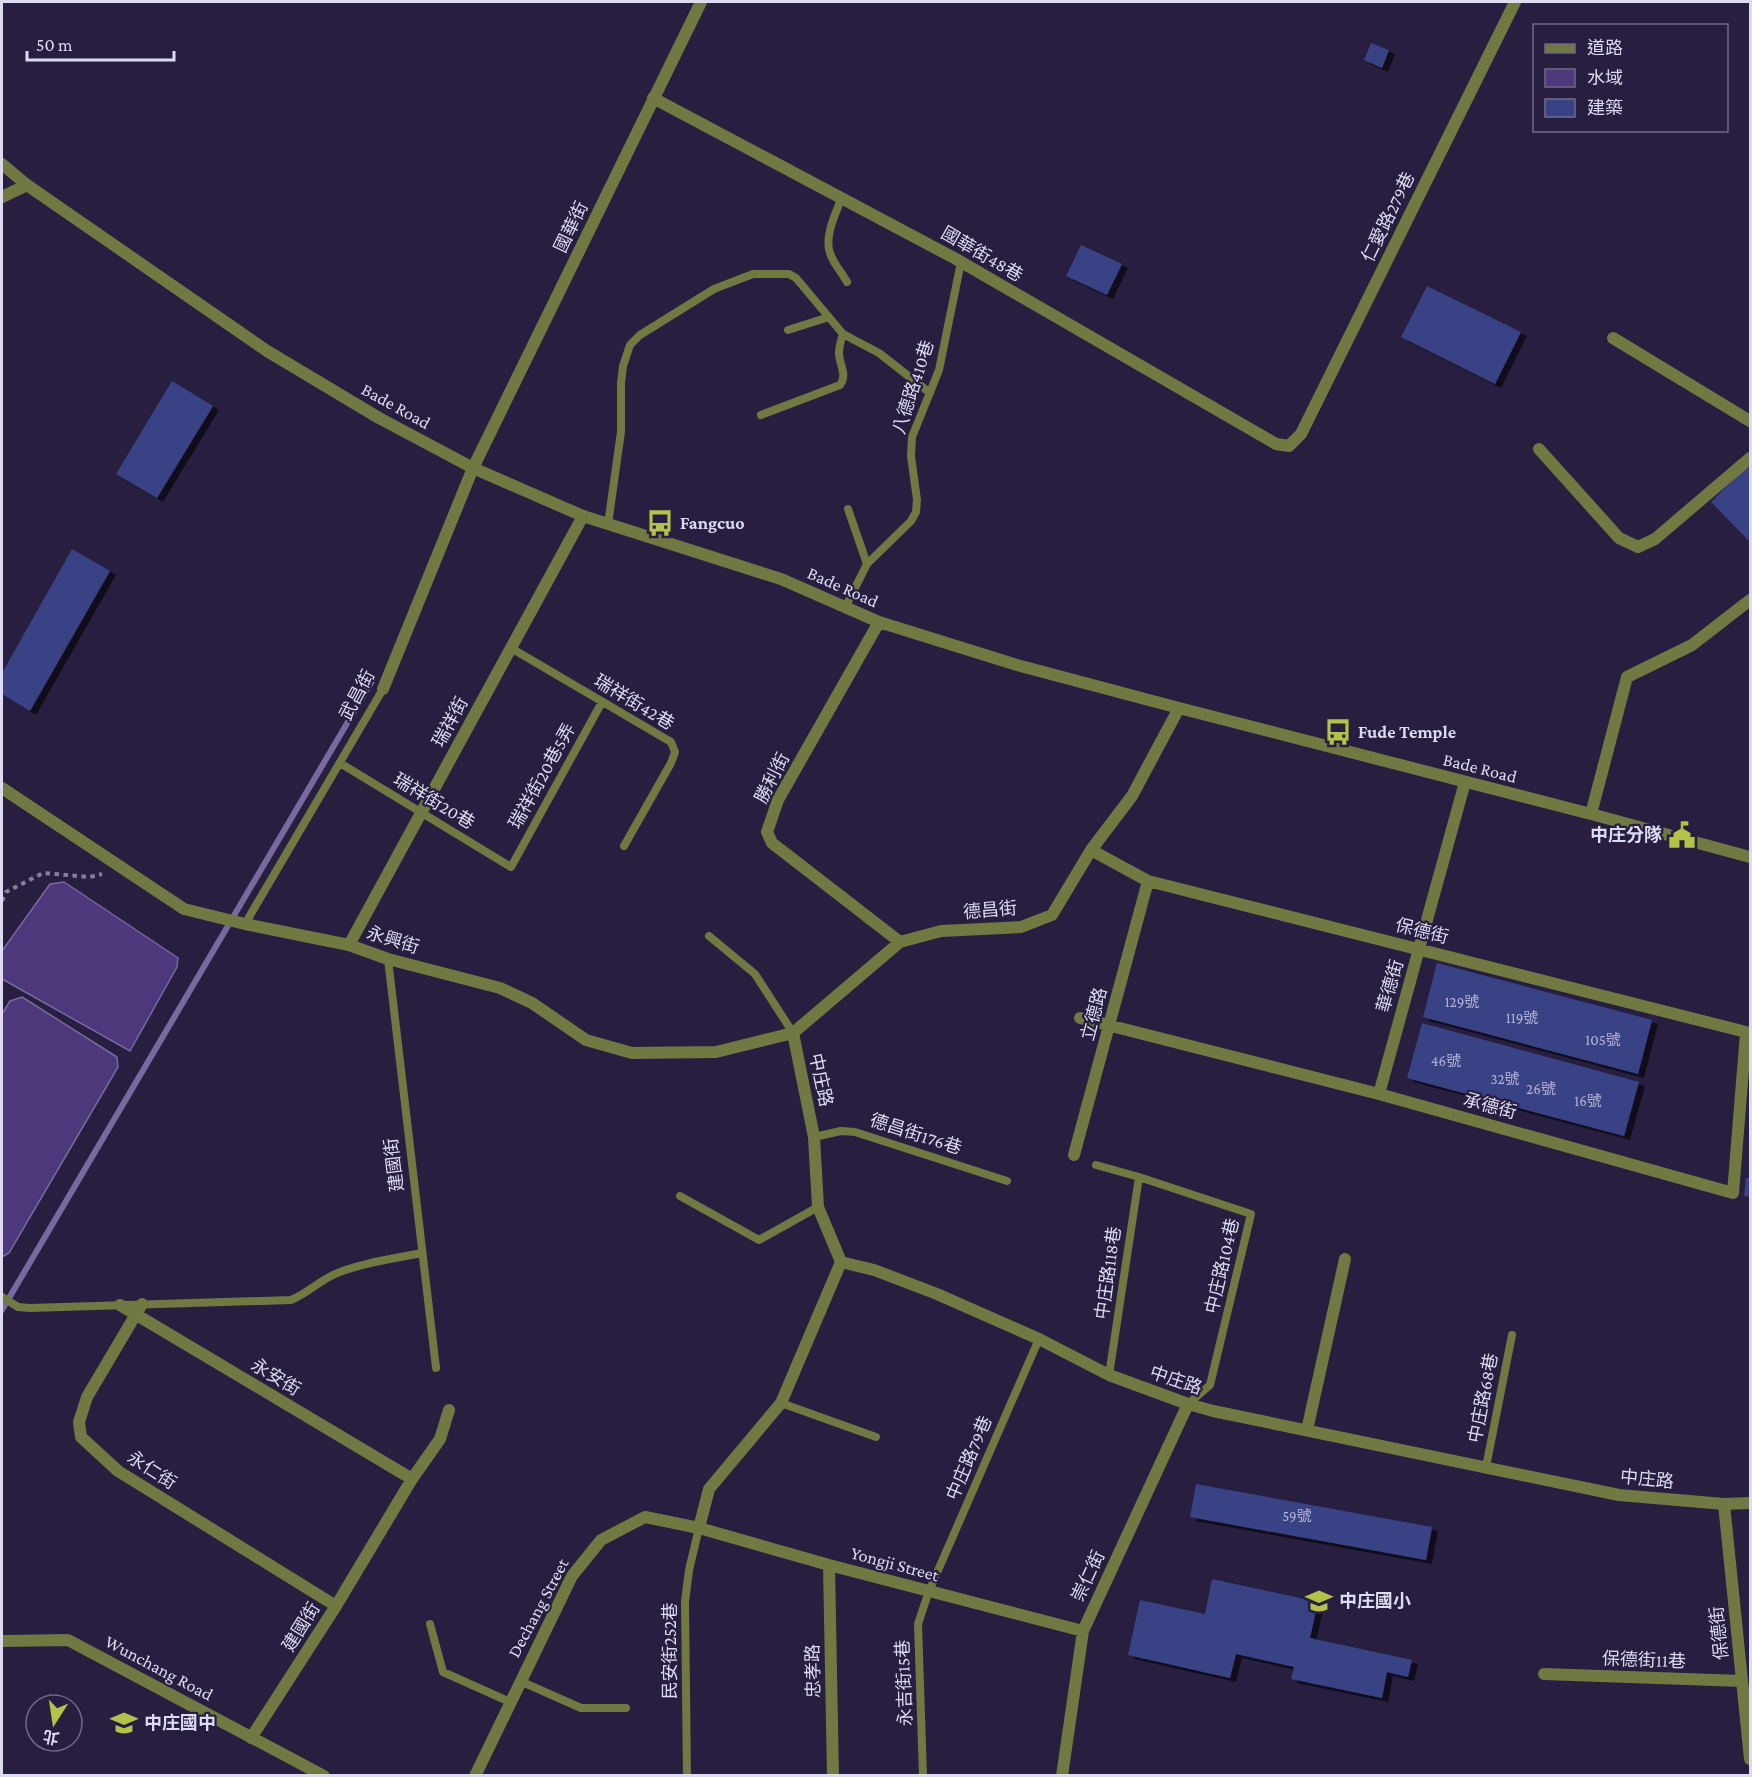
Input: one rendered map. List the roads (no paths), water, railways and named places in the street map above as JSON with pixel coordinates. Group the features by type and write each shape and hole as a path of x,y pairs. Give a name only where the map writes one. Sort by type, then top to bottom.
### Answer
{"street":[{"name":"國華街","path":"473,468 701,2"},
{"name":"仁愛路279巷","path":"1289,446 1301,434 1515,2"},
{"name":"國華街48巷","path":"653,98 961,262 1276,444 1289,446"},
{"name":"Bade Road","path":"2,164 27,185 267,351 379,418 473,468 583,516 781,579 879,622 1017,665 1750,857"},
{"path":"2,197 27,185"},
{"path":"1613,338 1750,421"},
{"path":"1539,449 1619,538 1638,547 1655,539 1750,458"},
{"name":"武昌街","path":"383,689 473,468"},
{"name":"瑞祥街","path":"349,945 583,516"},
{"path":"1591,814 1627,678 1692,645 1750,600"},
{"name":"勝利街","path":"879,622 778,800 767,832 772,843 900,942"},
{"name":"德昌街","path":"793,1033 900,942 941,931 1021,927 1052,915 1091,850 1132,796 1179,708"},
{"name":"華德街","path":"1378,1094 1465,782"},
{"name":"永興街","path":"2,788 184,909 349,945 388,959 500,988 532,1003 586,1040 632,1053 716,1052 793,1033"},
{"name":"保德街","path":"1091,850 1148,881 1748,1033"},
{"name":"立德路","path":"1074,1155 1148,881"},
{"name":"承德街","path":"1080,1018 1378,1094 1733,1193 1748,1033"},
{"name":"中庄路","path":"793,1033 814,1137 818,1207 841,1262 874,1270 937,1294 1039,1339 1109,1375 1188,1404 1619,1495 1724,1504 1750,1503"},
{"path":"1307,1430 1345,1259"},
{"path":"699,1528 709,1489 781,1403 841,1262"},
{"name":"永安街","path":"120,1305 139,1309 412,1479"},
{"name":"永仁街","path":"139,1309 87,1397 79,1422 81,1437 118,1471 336,1606"},
{"name":"崇仁街","path":"1062,1776 1083,1631 1188,1404"},
{"name":"建國街","path":"252,1738 336,1606 412,1479 440,1439 448,1410"},
{"name":"保德街","path":"1724,1504 1750,1759"},
{"name":"Dechang Street","path":"475,1776 572,1576 601,1540 645,1517 699,1528"},
{"name":"Yongji Street","path":"699,1528 829,1565 1083,1631"},
{"name":"忠孝路","path":"829,1565 833,1776"},
{"name":"Wunchang Road","path":"2,1641 68,1640 324,1776"},
{"name":"保德街11巷","path":"1544,1674 1742,1681"}],"lane":[{"path":"842,197 828,243 830,253 847,282"},
{"name":"八德路410巷","path":"846,606 867,564 911,521 916,512 917,500 911,456 912,437 939,370 961,262"},
{"path":"608,524 621,432 622,374 630,345 640,335 714,289 753,274 789,274 796,278 843,334 879,353 930,393"},
{"path":"788,330 829,317"},
{"path":"761,415 840,386 844,381 844,373 838,350 843,334"},
{"path":"848,509 867,564"},
{"name":"瑞祥街42巷","path":"511,648 671,742 675,752 671,763 624,846"},
{"name":"武昌街","path":"242,923 383,689"},
{"name":"瑞祥街20巷5弄","path":"511,867 602,702"},
{"name":"瑞祥街20巷","path":"340,763 511,867"},
{"path":"708,936 755,974 793,1033"},
{"name":"建國街","path":"388,959 436,1368"},
{"name":"德昌街176巷","path":"814,1137 841,1131 855,1132 1007,1182"},
{"name":"中庄路104巷","path":"1096,1165 1251,1214 1210,1385 1188,1404"},
{"name":"中庄路118巷","path":"1109,1375 1138,1177"},
{"path":"680,1196 759,1240 818,1207"},
{"path":"139,1309 291,1300 333,1275 422,1253"},
{"path":"2,1298 18,1307 30,1308 120,1305"},
{"name":"中庄路68巷","path":"1486,1467 1512,1335"},
{"name":"中庄路79巷","path":"929,1591 1039,1339"},
{"path":"781,1403 876,1437"},
{"name":"民安街252巷","path":"687,1776 685,1602 689,1570 699,1528"},
{"name":"永吉街15巷","path":"924,1776 918,1624 929,1591"},
{"path":"430,1624 443,1672 510,1702"},
{"path":"520,1681 581,1708 626,1708"}],"water":[{"path":"64,882 178,958 177,967 130,1051 2,979 2,951 50,884"},
{"path":"22,997 117,1057 118,1067 9,1253 2,1257 2,1014 10,1001"}],"waterway":[{"path":"2,1310 372,681"}],"place":[{"name":"Fangcuo","path":"660,523"},
{"name":"Fude Temple","path":"1338,732"},
{"name":"中庄分隊","path":"1682,835"},
{"name":"中庄國小","path":"1319,1601"},
{"name":"中庄國中","path":"124,1723"}]}
